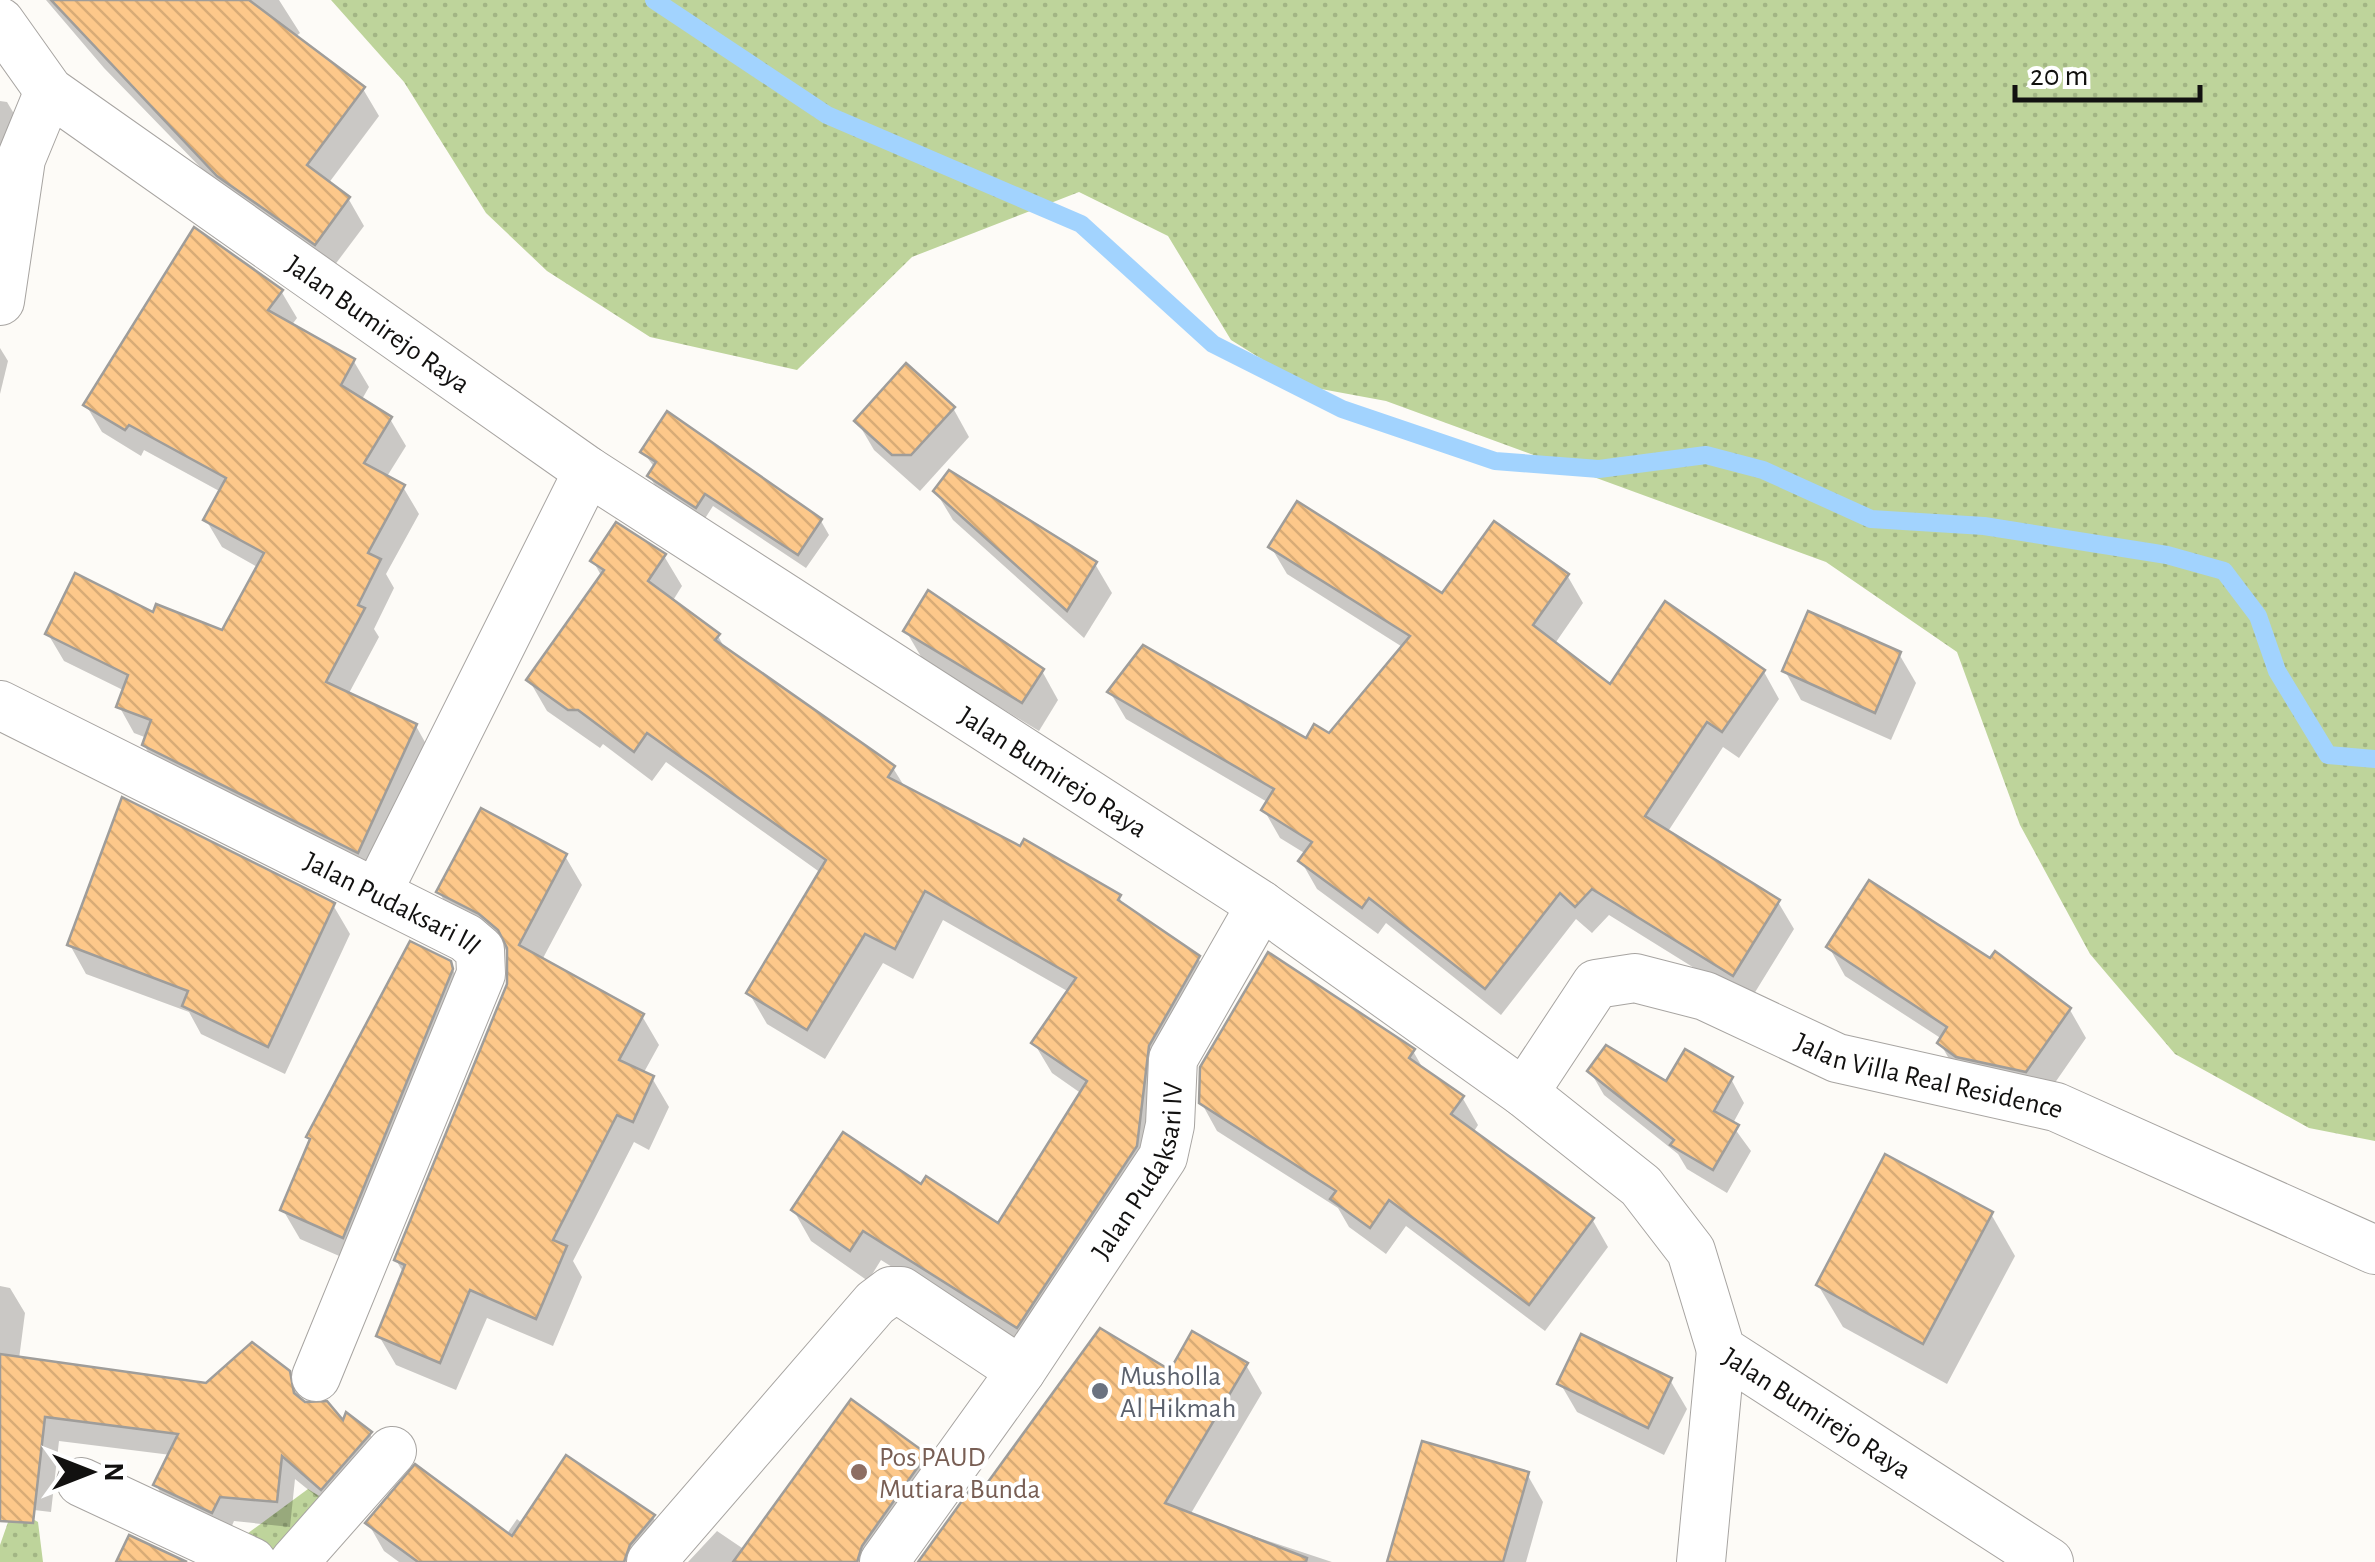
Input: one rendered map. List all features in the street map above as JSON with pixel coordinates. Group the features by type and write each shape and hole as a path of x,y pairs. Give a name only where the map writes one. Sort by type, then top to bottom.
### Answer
{"street":[{"name":"Jalan Bumirejo Raya","path":"0,22 28,69 588,471 1261,905 1524,1093 1641,1186 1690,1252 1721,1350 2049,1562"},
{"path":"0,301 21,159 28,69"},
{"path":"378,893 537,564 588,471"},
{"name":"Jalan Pudaksari III","path":"0,705 378,893 466,938 480,950 481,974 316,1377"},
{"name":"Jalan Pudaksari IV","path":"884,1562 1021,1371 1163,1157 1170,1126 1173,1059 1261,905"},
{"name":"Jalan Villa Real Residence","path":"1524,1093 1596,984 1635,978 1705,996 1837,1058 2056,1107 2375,1250"},
{"path":"650,1562 874,1302 891,1291 901,1291 1021,1371"},
{"path":"1700,1562 1721,1350"},
{"path":"294,1562 392,1451"},
{"path":"81,1482 252,1562"}],"green space":[{"path":"331,0 2375,0 2375,1141 2309,1128 2175,1054 2090,954 2020,825 1957,652 1826,562 1386,401 1305,386 1231,340 1168,236 1079,192 912,257 797,370 650,337 547,271 486,213 404,82"},
{"path":"308,1489 343,1511 319,1562 209,1562"},
{"path":"13,1508 38,1522 43,1562 0,1562 0,1545"}],"building":[{"path":"51,0 249,0 365,87 307,165 350,197 315,245 217,176"},
{"path":"194,227 283,290 268,310 355,359 341,385 392,417 364,463 405,485 368,553 381,559 358,605 365,608 326,682 417,724 358,853 142,745 151,720 116,707 128,675 45,634 75,573 153,612 156,604 222,630 264,553 203,520 226,478 129,425 125,430 83,405"},
{"path":"906,363 955,407 911,455 892,455 854,421"},
{"path":"667,411 822,519 798,555 705,494 696,508 647,476 656,462 640,452"},
{"path":"949,470 1097,562 1067,611 933,491"},
{"path":"1297,501 1442,593 1494,521 1569,574 1533,625 1610,684 1665,601 1765,670 1722,732 1707,722 1645,816 1780,900 1733,976 1592,889 1575,907 1560,893 1485,989 1369,898 1362,908 1298,861 1312,842 1261,810 1274,789 1107,692 1143,645 1306,738 1314,724 1329,733 1410,636 1268,547"},
{"path":"616,522 666,554 648,581 720,634 715,640 895,766 888,777 1020,846 1024,839 1121,895 1118,900 1200,956 1149,1046 1137,1146 1017,1328 863,1231 850,1251 791,1210 843,1132 921,1184 926,1176 998,1223 1087,1081 1031,1043 1076,978 925,891 895,949 865,934 807,1030 746,993 826,860 647,733 634,752 578,710 568,710 526,680 604,570 590,561"},
{"path":"928,590 1044,669 1022,703 903,631"},
{"path":"1808,611 1901,652 1875,713 1782,671"},
{"path":"122,797 335,903 268,1047 182,1006 188,991 67,945"},
{"path":"481,808 567,854 519,945 644,1014 619,1060 654,1076 633,1122 617,1115 553,1240 567,1246 536,1319 470,1290 440,1363 376,1336 405,1265 394,1260 507,984 507,948 498,930 479,914 436,892"},
{"path":"1869,880 1990,958 1995,951 2071,1008 2026,1072 1956,1057 1937,1043 1947,1027 1826,947"},
{"path":"410,941 451,961 453,969 343,1238 280,1210 310,1139 306,1137"},
{"path":"1268,952 1415,1049 1409,1058 1464,1096 1451,1114 1594,1218 1529,1305 1389,1200 1370,1228 1330,1199 1336,1191 1199,1103 1200,1067"},
{"path":"1606,1045 1666,1081 1685,1049 1733,1077 1714,1111 1739,1125 1713,1170 1670,1145 1674,1140 1587,1071"},
{"path":"1885,1154 1993,1212 1923,1344 1816,1285"},
{"path":"1100,1328 1170,1370 1192,1331 1248,1363 1165,1503 1307,1558 1306,1562 918,1562 972,1487 980,1493"},
{"path":"1581,1334 1672,1378 1648,1428 1557,1384"},
{"path":"252,1342 290,1371 294,1393 305,1402 327,1401 343,1420 346,1412 372,1432 321,1490 282,1456 277,1502 220,1497 212,1513 153,1485 178,1434 45,1417 33,1523 0,1521 0,1354 206,1383"},
{"name":"Pos PAUD Mutiara Bunda","path":"851,1399 927,1454 862,1546 857,1562 733,1562"},
{"path":"1422,1441 1529,1472 1503,1562 1387,1562"},
{"path":"566,1455 655,1515 630,1545 624,1562 418,1562 365,1523 415,1464 512,1536"},
{"path":"129,1535 187,1562 116,1562"}],"waterway":[{"path":"654,0 827,115 1081,224 1213,344 1342,409 1495,461 1599,469 1706,455 1763,470 1871,519 1984,526 2167,555 2224,571 2258,616 2277,671 2328,755 2375,759"}],"place":[{"name":"Musholla Al Hikmah","path":"1100,1391"},
{"name":"Pos PAUD Mutiara Bunda","path":"859,1472"}]}
